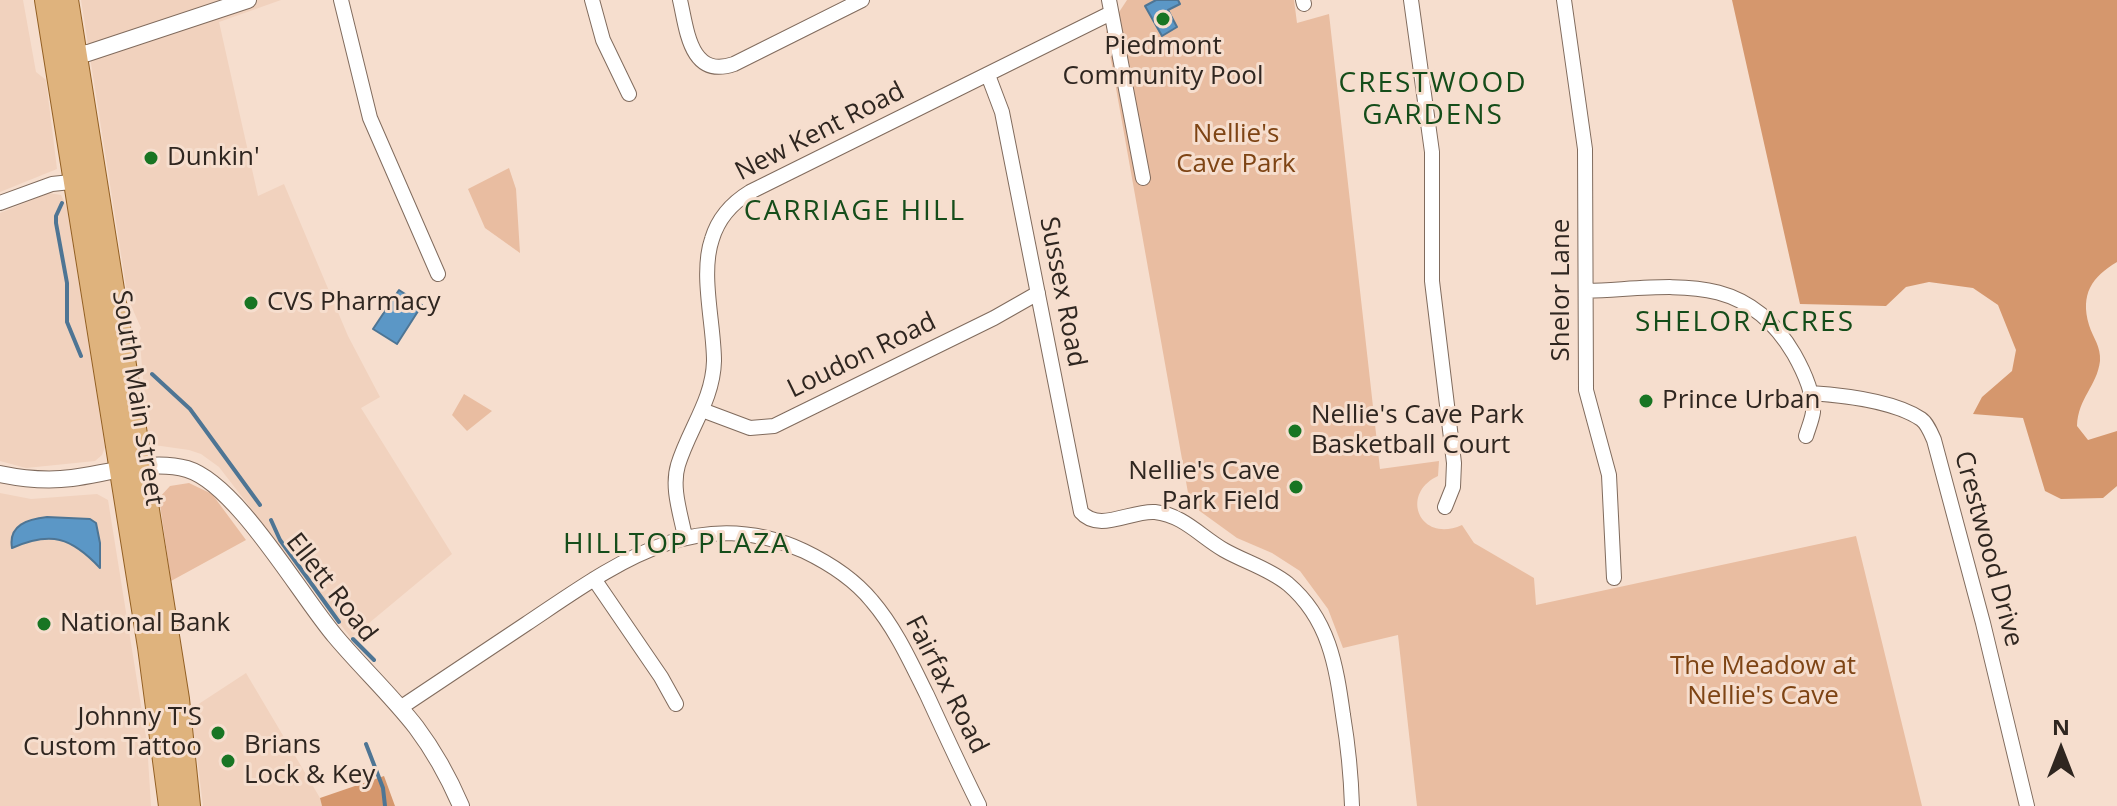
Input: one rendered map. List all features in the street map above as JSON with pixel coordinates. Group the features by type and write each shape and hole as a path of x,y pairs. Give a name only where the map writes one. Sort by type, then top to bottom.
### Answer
{"main road":[{"name":"South Main Street","path":"46,0 66,56"},
{"name":"South Main Street","path":"67,0 66,56 130,469 170,806"},
{"name":"South Main Street","path":"130,469 178,699 189,806"}],"street":[{"path":"66,56 248,0"},
{"path":"341,0 370,118 438,274"},
{"path":"592,0 603,40 629,94"},
{"path":"680,0 695,54 710,65 723,67 862,0"},
{"path":"1411,0 1432,152 1432,281 1454,463 1453,487 1445,507"},
{"name":"Shelor Lane","path":"1564,0 1584,128 1586,390 1609,475 1614,578"},
{"path":"1110,7 1143,178"},
{"name":"New Kent Road","path":"685,537 676,479 678,465 711,385 714,362 709,250 724,214 750,192 988,75 1110,7"},
{"name":"Sussex Road","path":"988,75 1002,112 1078,506 1086,518 1100,522 1147,512 1169,515 1188,524 1227,552 1273,574 1299,595 1320,622 1335,661 1352,806"},
{"path":"0,203 52,184 85,180"},
{"path":"1587,291 1694,288 1736,297 1761,312 1779,330 1797,360 1810,393 1813,412 1806,436"},
{"name":"Loudon Road","path":"702,410 750,428 774,426 994,318 1038,293"},
{"name":"Crestwood Drive","path":"1810,393 1832,394 1897,408 1924,420 1934,440 1983,623 2027,806"},
{"name":"Ellett Road","path":"0,474 53,480 130,469 182,468 212,483 250,524 335,636 400,708 431,749 461,806"},
{"name":"Fairfax Road","path":"400,708 594,579 644,551 685,537 741,534 783,543 823,561 859,588 880,611 906,653 979,805"},
{"path":"594,579 676,704"}],"shaded area":[{"path":"0,0 23,0 36,72 46,80 57,169 0,192"},
{"path":"81,0 281,0 219,22 258,196 284,184 348,336 380,397 361,408 452,554 351,638 219,467 201,454 154,445 148,435 141,328 128,299"},
{"path":"1732,0 2117,0 2117,262 2095,280 2087,295 2089,325 2098,346 2100,361 2077,426 2088,440 2117,431 2117,486 2103,498 2061,499 2045,491 2023,418 1973,414 1982,397 2012,371 2016,350 1998,305 1973,288 1929,282 1906,287 1886,306 1800,304"},
{"path":"49,193 61,195 67,207 105,447 95,461 26,468 0,461 0,213"},
{"path":"0,493 31,499 97,494 108,500 147,743 151,806 0,806"},
{"path":"246,673 322,806 203,806 191,709"},
{"path":"384,776 395,806 322,806 320,798"}],"green space":[{"path":"1127,0 1294,0 1297,23 1329,14 1380,469 1439,461 1438,476 1426,484 1419,494 1417,504 1426,523 1447,529 1462,525 1474,543 1534,578 1536,605 1856,536 1922,806 1417,806 1398,635 1343,648 1328,609 1300,571 1272,553 1237,538 1190,504 1106,32"},
{"path":"509,168 516,189 520,253 485,228 468,189"},
{"path":"464,394 492,411 467,431 452,415"},
{"path":"189,483 212,494 246,540 171,581 159,498 170,486"}],"water":[{"name":"Piedmont Community Pool","path":"1156,0 1178,0 1180,4 1168,10 1177,27 1162,36 1145,6"},
{"path":"399,290 422,305 397,344 373,329"},
{"path":"33,519 90,519 96,523 100,568 80,549 60,540 38,540 12,548 16,529"}],"waterway":[{"path":"62,203 56,223 67,283 67,322 81,356"},
{"path":"152,374 190,409 260,505"},
{"path":"271,520 280,540 339,622"},
{"path":"353,639 374,660"},
{"path":"366,744 383,788 385,806"}],"place":[{"name":"Piedmont Community Pool","path":"1163,19"},
{"name":"Dunkin'","path":"151,158"},
{"name":"CVS Pharmacy","path":"251,303"},
{"name":"Prince Urban","path":"1646,401"},
{"name":"Nellie's Cave Park Basketball Court","path":"1295,431"},
{"name":"Nellie's Cave Park Field","path":"1296,487"},
{"name":"National Bank","path":"44,624"},
{"name":"Johnny T'S Custom Tattoo","path":"218,733"},
{"name":"Brians Lock & Key","path":"228,761"}],"district":[{"name":"CRESTWOOD GARDENS","path":"1433,100"},
{"name":"CARRIAGE HILL","path":"855,212"},
{"name":"SHELOR ACRES","path":"1745,323"},
{"name":"HILLTOP PLAZA","path":"677,545"}],"park label":[{"name":"Nellie's Cave Park","path":"1236,150"},
{"name":"The Meadow at Nellie's Cave","path":"1763,682"}]}
